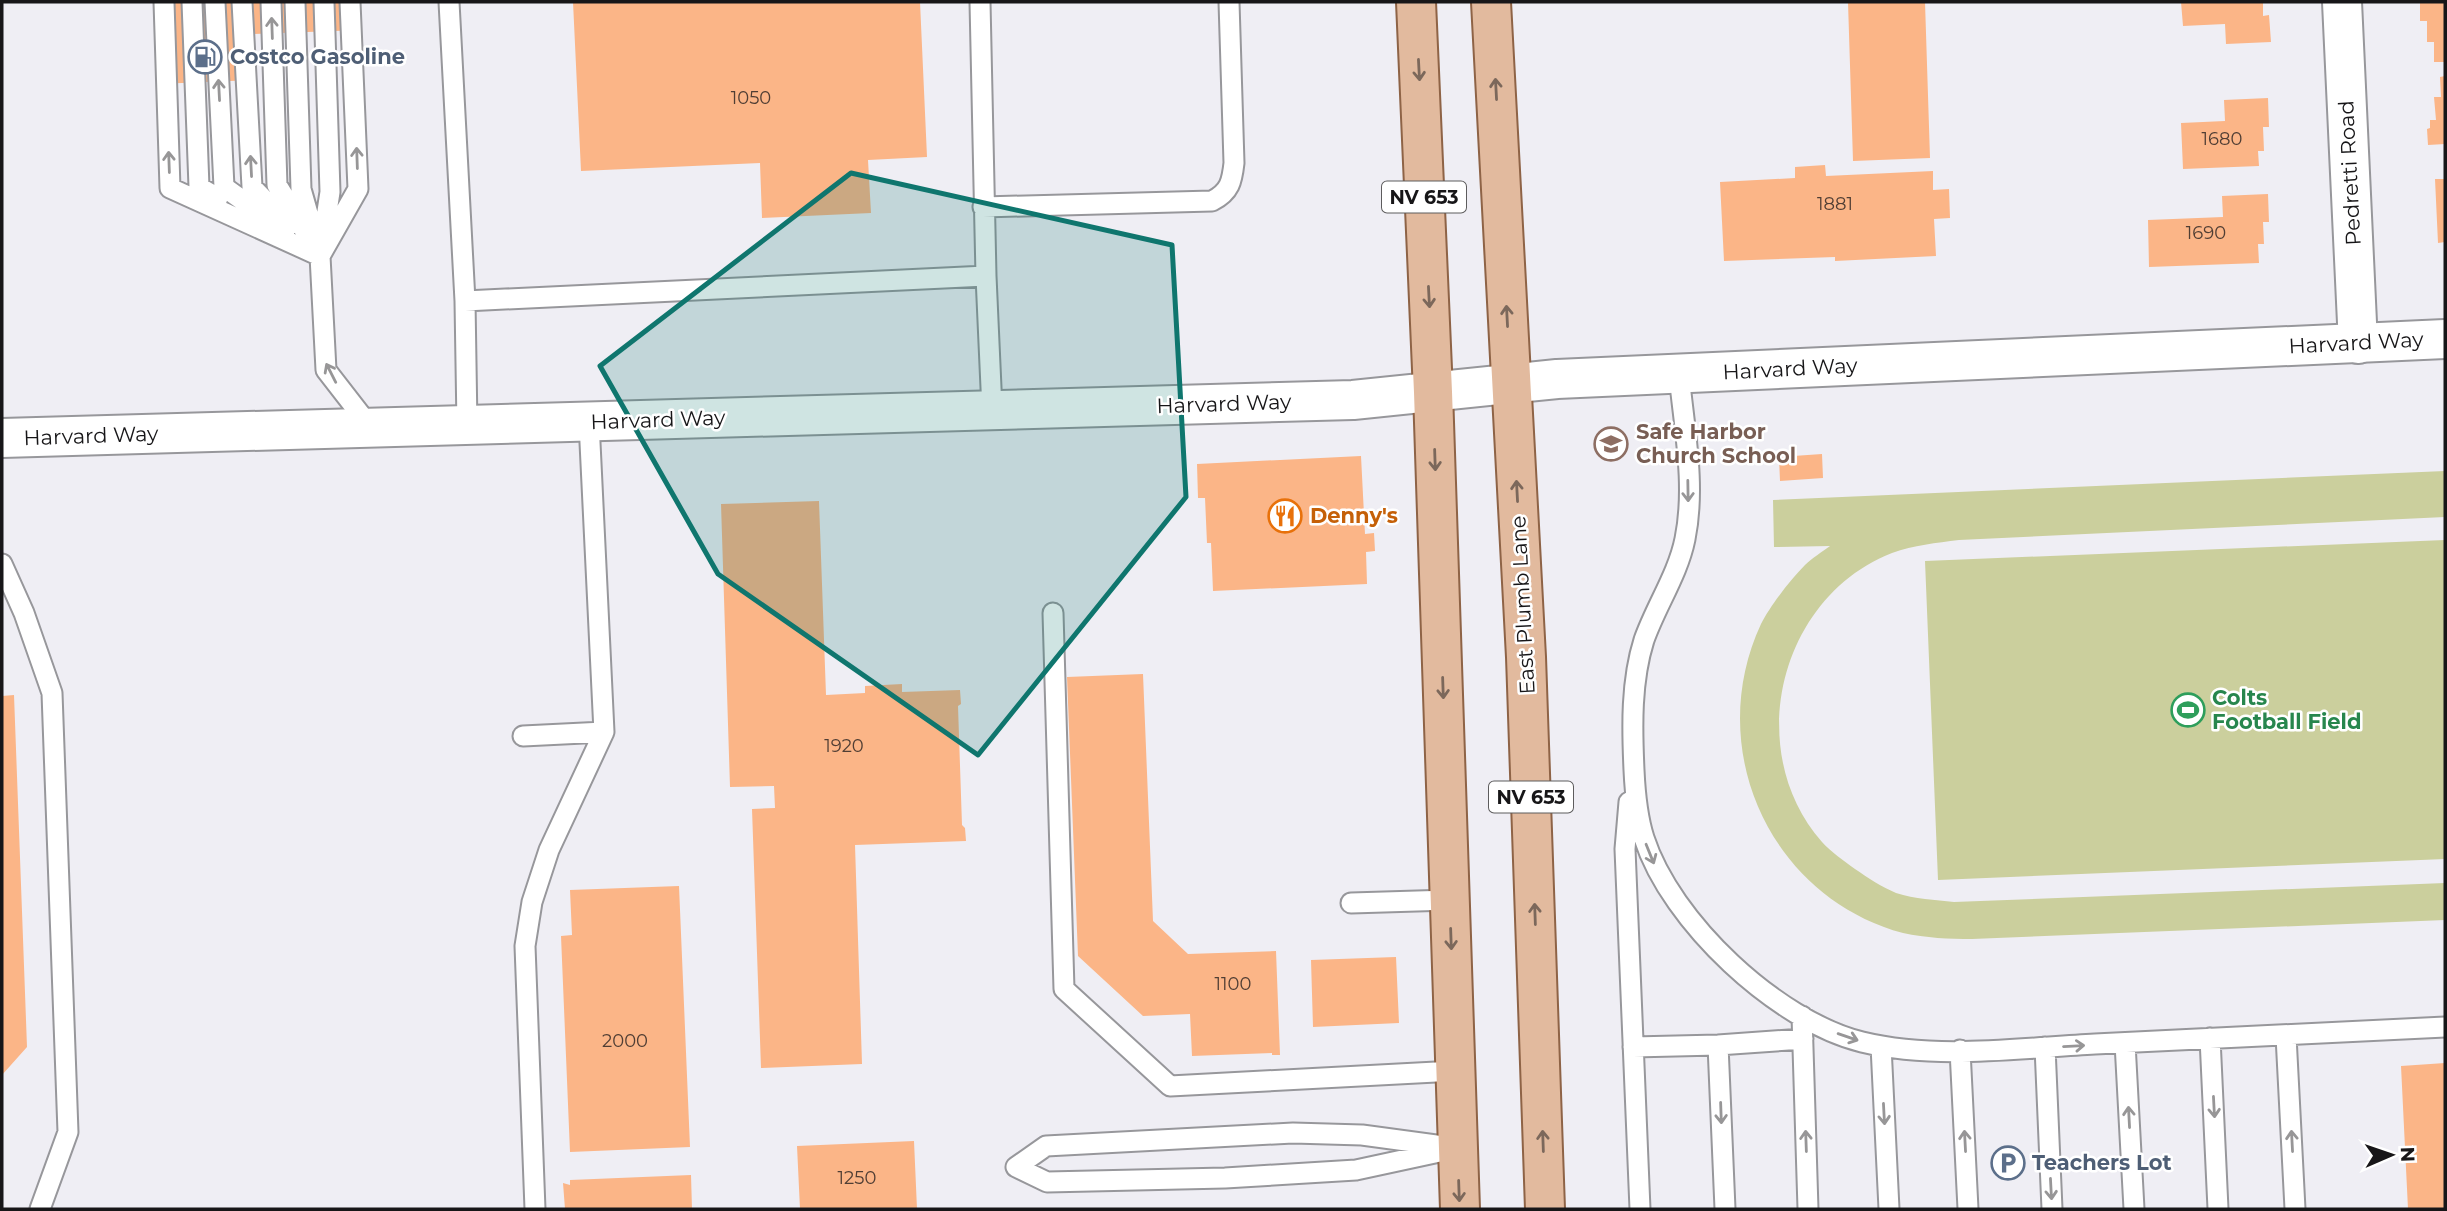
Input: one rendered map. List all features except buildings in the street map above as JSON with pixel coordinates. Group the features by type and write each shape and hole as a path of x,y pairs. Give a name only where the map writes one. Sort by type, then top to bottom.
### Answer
{"main road":[{"name":"NV 653","path":"1416,2 1433,392 1460,1209"},
{"name":"East Plumb Lane","path":"1492,2 1526,657 1545,1209"}],"street":[{"name":"Pedretti Road","path":"2342,2 2358,344"},
{"name":"Harvard Way","path":"2,438 1353,400 1557,379 2445,339"}],"lane":[{"path":"164,2 170,188 320,256"},
{"path":"192,2 199,187 320,256"},
{"path":"215,2 224,187 320,256"},
{"path":"242,2 252,187 320,256"},
{"path":"271,2 277,185 320,256"},
{"path":"295,2 301,189 320,256"},
{"path":"324,2 330,191 320,256 326,370 371,428"},
{"path":"320,256 358,189 350,2"},
{"path":"449,2 464,300 467,426"},
{"path":"980,2 992,410"},
{"path":"984,207 1212,201 1220,197 1232,181 1234,163 1229,2"},
{"path":"464,300 986,276"},
{"path":"1640,1209 1625,849 1637,667 1659,601 1679,562 1685,539 1689,497 1679,374"},
{"path":"535,1209 524,946 532,902 549,850 604,732 589,422"},
{"path":"2,564 24,614 52,693 68,1132 40,1209"},
{"path":"1053,613 1064,989 1170,1086 1455,1071"},
{"path":"1633,731 1637,809 1643,837 1669,890 1688,919 1713,946 1767,993 1827,1030 1881,1046 1960,1050 2445,1027"},
{"path":"523,736 604,732"},
{"path":"1351,904 1450,900"},
{"path":"1802,1016 1808,1209"},
{"path":"2288,1035 2295,1209"},
{"path":"2210,1038 2218,1209"},
{"path":"1633,1047 1803,1039"},
{"path":"2125,1043 2134,1209"},
{"path":"1718,1045 1725,1209"},
{"path":"1881,1046 1889,1209"},
{"path":"2045,1047 2052,1209"},
{"path":"1960,1050 1968,1209"},
{"path":"1293,1133 1362,1135 1458,1148 1356,1170 1225,1178 1047,1182 1016,1167 1046,1146 1293,1133"}],"highlighted area":[{"path":"851,173 1172,245 1186,497 978,755 718,574 600,366"}],"green space":[{"path":"2445,471 2445,517 1959,540 1917,546 1892,553 1853,574 1822,604 1799,640 1785,680 1779,722 1783,765 1797,805 1822,842 1855,869 1896,893 1954,902 2445,883 2445,920 1972,939 1912,935 1856,915 1817,887 1784,852 1760,812 1745,767 1740,720 1745,672 1761,624 1770,609 1805,565 1830,546 1774,547 1773,500"},
{"name":"Colts Football Field","path":"2445,540 2445,859 1938,880 1925,561"}],"place":[{"name":"Costco Gasoline","path":"205,57"},
{"name":"Safe Harbor Church School","path":"1611,444"},
{"name":"Denny's","path":"1285,516"},
{"name":"Colts Football Field","path":"2188,710"},
{"name":"Teachers Lot","path":"2008,1163"}]}
